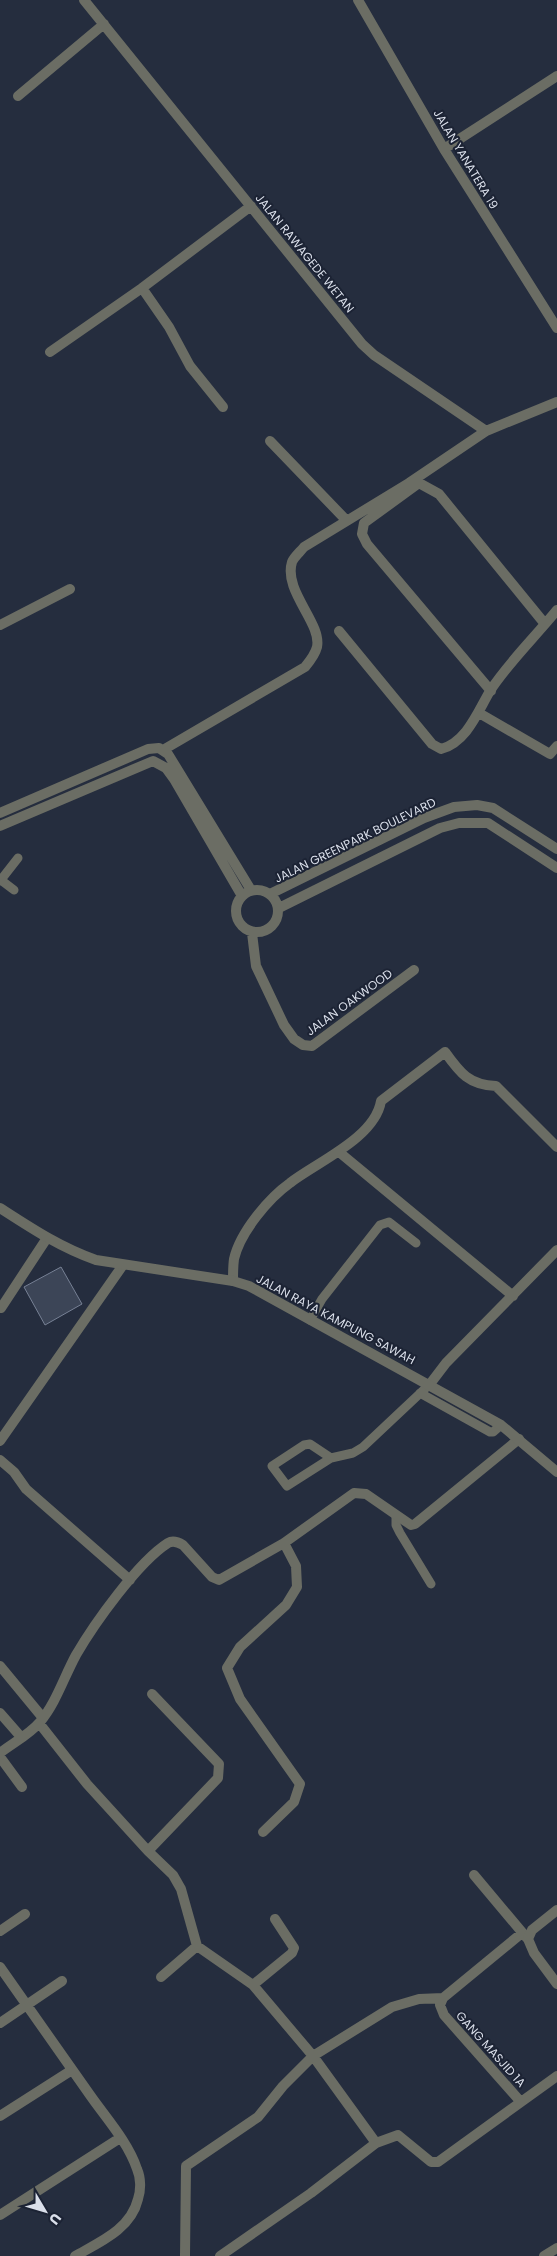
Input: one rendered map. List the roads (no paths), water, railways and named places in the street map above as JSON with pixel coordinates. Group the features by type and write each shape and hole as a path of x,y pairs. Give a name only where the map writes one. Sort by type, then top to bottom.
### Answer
{"street":[{"name":"JALAN RAWAGEDE WETAN","path":"84,0 362,344 387,365 486,431"},
{"name":"JALAN YANATERA 19","path":"358,0 444,149 557,328"},
{"path":"18,96 104,24"},
{"path":"444,149 557,76"},
{"path":"50,352 142,288 251,206"},
{"path":"142,288 170,327 190,366 222,407"},
{"path":"163,750 305,667 315,655 318,644 290,574 292,561 304,547 409,483 486,431 557,402"},
{"path":"270,441 346,520"},
{"path":"490,691 367,544 362,534 364,523 419,483 430,487 439,494 545,624"},
{"path":"0,625 70,589"},
{"path":"339,632 432,744 441,749 450,747 480,713 490,691 557,610"},
{"path":"480,713 555,753"},
{"path":"0,813 154,747 163,750 246,893"},
{"path":"0,826 153,761 166,768 174,779 246,893"},
{"name":"JALAN GREENPARK BOULEVARD","path":"270,894 424,818 454,807 477,805 493,808 557,849"},
{"path":"278,908 440,828 459,823 488,823 557,868"},
{"path":"261,890 270,894 278,908 276,922 266,932 252,933 239,924 235,910 246,893 261,890"},
{"name":"JALAN OAKWOOD","path":"252,933 256,966 284,1025 294,1040 303,1045 312,1046 414,970"},
{"path":"232,1281 234,1258 252,1222 283,1188 338,1152 358,1136 379,1111 381,1101 445,1052 468,1080 481,1086 496,1086 557,1147"},
{"path":"338,1152 514,1296"},
{"name":"JALAN RAYA KAMPUNG SAWAH","path":"0,1208 74,1253 96,1260 232,1281 249,1286 430,1384 501,1425 557,1472"},
{"path":"1,1308 47,1238"},
{"path":"430,1384 446,1363 514,1296 557,1250"},
{"path":"0,1440 122,1265"},
{"path":"0,1753 41,1720 56,1698 76,1655 106,1610 130,1580 172,1542 183,1545 217,1580 284,1543 354,1492 366,1494 406,1524 415,1524 519,1439"},
{"path":"0,1460 14,1472 26,1489 130,1580"},
{"path":"262,1832 294,1802 300,1784 240,1699 227,1668 240,1647 286,1605 297,1587 296,1566 284,1543"},
{"path":"0,1666 88,1784 148,1851 173,1874 181,1888 197,1946 253,1985 313,2056 376,2143"},
{"path":"148,1851 218,1778 220,1770 219,1764 152,1694"},
{"path":"0,1713 21,1737"},
{"path":"0,1757 22,1787"},
{"path":"474,1875 525,1936 557,1984"},
{"path":"185,2256 186,2166 258,2117 283,2086 313,2056 392,2007 420,1999 443,1998 557,1910"},
{"path":"0,1931 25,1914"},
{"path":"253,1985 292,1953 294,1948 274,1918"},
{"path":"161,1977 197,1946"},
{"path":"0,1967 120,2138 137,2169 140,2186 134,2211 126,2223 114,2233 76,2256"},
{"path":"0,2023 62,1982"},
{"name":"GANG MASJID 1A","path":"443,1998 440,2005 444,2015 520,2101"},
{"path":"0,2116 72,2070"},
{"path":"220,2256 312,2193 376,2143 398,2135 431,2162 438,2162 557,2076"},
{"path":"0,2215 120,2138"},
{"path":"544,2256 557,2248"}],"lane":[{"path":"14,890 1,881 18,858"},
{"path":"310,1320 322,1299 380,1225 390,1222 416,1243"},
{"path":"331,1458 310,1444 304,1445 272,1466 287,1486 331,1458 353,1453 363,1447 430,1384"},
{"path":"420,1393 490,1432 493,1432 501,1425"},
{"path":"396,1516 396,1525 400,1534 431,1584"}]}
